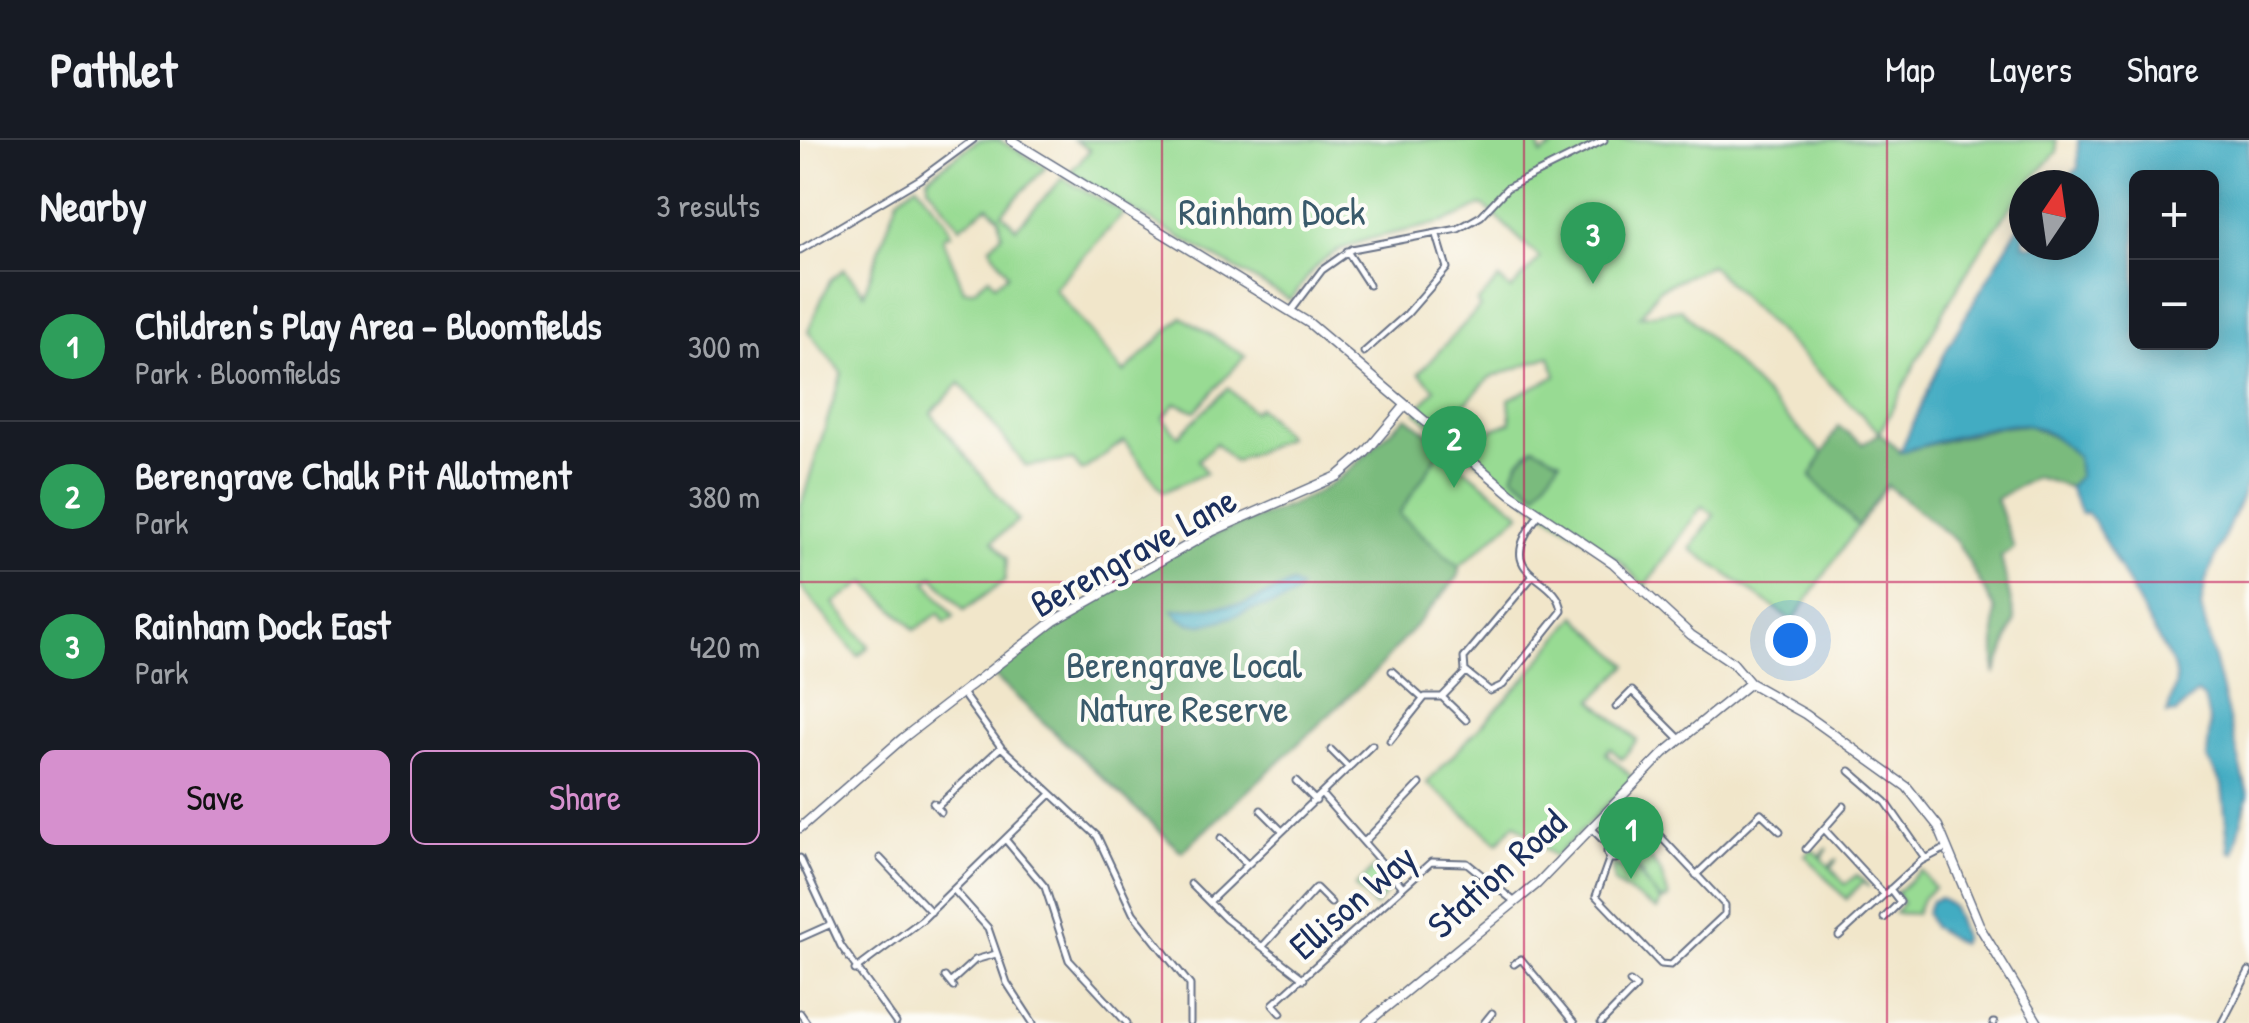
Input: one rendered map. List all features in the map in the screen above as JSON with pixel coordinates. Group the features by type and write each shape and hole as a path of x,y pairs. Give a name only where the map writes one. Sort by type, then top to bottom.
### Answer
{"main road":[{"path":"1011,140 1321,332 1404,407 1538,516 1610,561 1691,636 1733,663 1750,683 1812,719 1907,786 1929,810 1981,929 2038,1023"},
{"name":"Berengrave Lane","path":"800,828 962,693 1087,600 1213,530 1338,476 1364,454 1404,407"},
{"name":"Station Road","path":"1367,1023 1516,902 1680,738 1750,683"}],"street":[{"path":"800,250 920,179 974,140"},
{"path":"1290,311 1322,270 1347,252 1368,243 1436,236 1474,221 1506,188 1548,171 1604,140"},
{"path":"1364,352 1407,314 1446,269 1447,258 1436,236"},
{"path":"1347,252 1369,285"},
{"path":"1532,577 1464,658 1466,672 1490,691 1503,686 1563,609 1560,599 1532,577 1521,550 1538,516"},
{"path":"1392,671 1423,700"},
{"path":"1442,697 1466,672"},
{"path":"1616,707 1632,691 1680,738"},
{"path":"962,693 1001,747 1097,836 1132,913 1190,984 1190,1023"},
{"path":"1390,741 1430,695 1442,697 1466,720"},
{"path":"1209,902 1372,745"},
{"path":"937,807 1001,747"},
{"path":"1330,750 1349,768"},
{"path":"1850,771 1886,802 1925,858"},
{"path":"1296,781 1365,841 1402,886"},
{"path":"1365,841 1420,784"},
{"path":"1858,795 1866,785"},
{"path":"855,970 931,912 1050,794"},
{"path":"1806,848 1844,806"},
{"path":"1262,810 1282,831"},
{"path":"1696,874 1761,813 1780,831"},
{"path":"1589,826 1609,846 1620,848 1659,835 1725,905 1724,914 1666,966 1596,896 1610,858 1609,846"},
{"path":"1824,829 1900,902 1884,918"},
{"path":"1005,840 1045,887 1069,960 1127,1023"},
{"path":"1220,849 1224,841 1247,864"},
{"path":"1840,936 1925,858 1948,847"},
{"path":"1610,858 1618,857 1620,848"},
{"path":"800,858 855,970 896,1023"},
{"path":"880,858 931,912"},
{"name":"Ellison Way","path":"1281,1013 1276,1002 1431,862 1459,861 1474,866 1516,902"},
{"path":"1190,884 1304,979"},
{"path":"1264,946 1316,888 1331,903"},
{"path":"954,890 988,928 1006,982 1032,1023"},
{"path":"800,938 830,924"},
{"path":"945,977 952,985 966,966 996,954"},
{"path":"1514,964 1522,959 1574,1023"},
{"path":"2222,1023 2249,971"},
{"path":"1601,1023 1636,987 1630,982"},
{"path":"800,1013 807,1023"},
{"path":"1484,1023 1492,1014"}],"green space":[{"path":"978,140 999,140 1046,167 1002,213 1016,228 1063,178 1124,213 1054,288 1124,373 1182,317 1245,356 1195,411 1176,403 1163,418 1178,436 1228,388 1253,412 1258,407 1287,437 1234,462 1216,443 1198,460 1206,473 1163,492 1124,441 1082,471 1073,460 1026,466 960,383 931,413 1018,520 993,541 1007,559 1005,581 964,610 933,576 927,582 954,616 945,623 939,613 915,630 866,582 834,603 869,646 858,656 800,586 800,508 842,373 808,331 830,280 844,269 864,293 898,198 917,184 946,221 951,234 944,235 944,241 964,290 973,290 989,277 995,284 1008,274 990,247 1002,234 999,217 988,206 960,227 928,186 928,177"},
{"name":"Rainham Dock","path":"1074,140 1538,140 1541,155 1552,148 1544,140 2056,140 2057,152 2041,170 2009,170 2009,210 1959,285 1880,433 1710,265 1659,289 1640,316 1681,309 1823,454 1811,477 1858,526 1793,621 1691,549 1714,515 1702,506 1645,587 1621,562 1547,514 1456,445 1511,422 1509,399 1556,376 1550,356 1489,378 1439,432 1416,412 1435,389 1419,373 1480,307 1477,303 1499,279 1511,290 1540,258 1488,209 1481,205 1444,222 1344,248 1321,262 1290,300 1097,190 1071,171 1090,150"},
{"name":"Berengrave Local Nature Reserve","path":"1407,417 1437,440 1441,450 1399,514 1459,567 1458,577 1375,672 1182,852 992,674 1089,604 1165,558 1326,487"},
{"path":"2028,425 2059,440 2077,456 2079,476 2069,487 2035,477 1996,499 2014,548 2001,557 2015,621 1995,675 1995,609 1957,542 1887,485 1858,526 1811,476 1838,426 1863,444 1880,433 1900,452 2000,427"},
{"path":"1534,446 1560,460 1537,493 1513,475 1518,462"},
{"path":"1441,450 1521,513 1459,567 1398,514"},
{"path":"1576,616 1628,665 1593,700 1637,740 1622,759 1610,748 1606,753 1634,779 1555,857 1515,823 1498,843 1427,783 1524,680"},
{"path":"1828,848 1822,858 1829,866 1837,859 1831,868 1845,884 1857,875 1869,887 1863,882 1846,899 1805,855 1812,849 1820,856"},
{"path":"1631,850 1645,851 1661,873 1669,898 1662,901 1643,881 1643,874 1625,856"},
{"path":"1612,863 1623,869 1630,863 1661,902 1657,910 1614,883"},
{"path":"1378,864 1393,886 1375,907 1355,887"},
{"path":"1921,870 1934,888 1922,899 1916,914 1895,913 1903,903 1896,893"}],"water":[{"path":"2078,140 2249,140 2249,479 2206,580 2201,607 2248,795 2234,853 2229,851 2222,785 2207,758 2210,724 2204,698 2197,693 2176,713 2167,714 2176,682 2174,668 2097,527 2086,512 2081,514 2069,487 2079,476 2077,456 2044,431 2018,424 1985,428 1900,452 1947,348 2009,243 2009,260 2099,260 2099,170 2076,170"},
{"path":"1292,584 1300,589 1282,602 1208,624 1189,623 1173,610 1245,604"},
{"path":"1940,898 1952,906 1963,937 1960,944 1933,927 1926,913 1931,901"}],"place":[{"name":"Rainham Dock East","path":"1593,284"},
{"name":"Berengrave Chalk Pit Allotment","path":"1454,488"},
{"name":"Children's Play Area - Bloomfields","path":"1631,879"}]}
